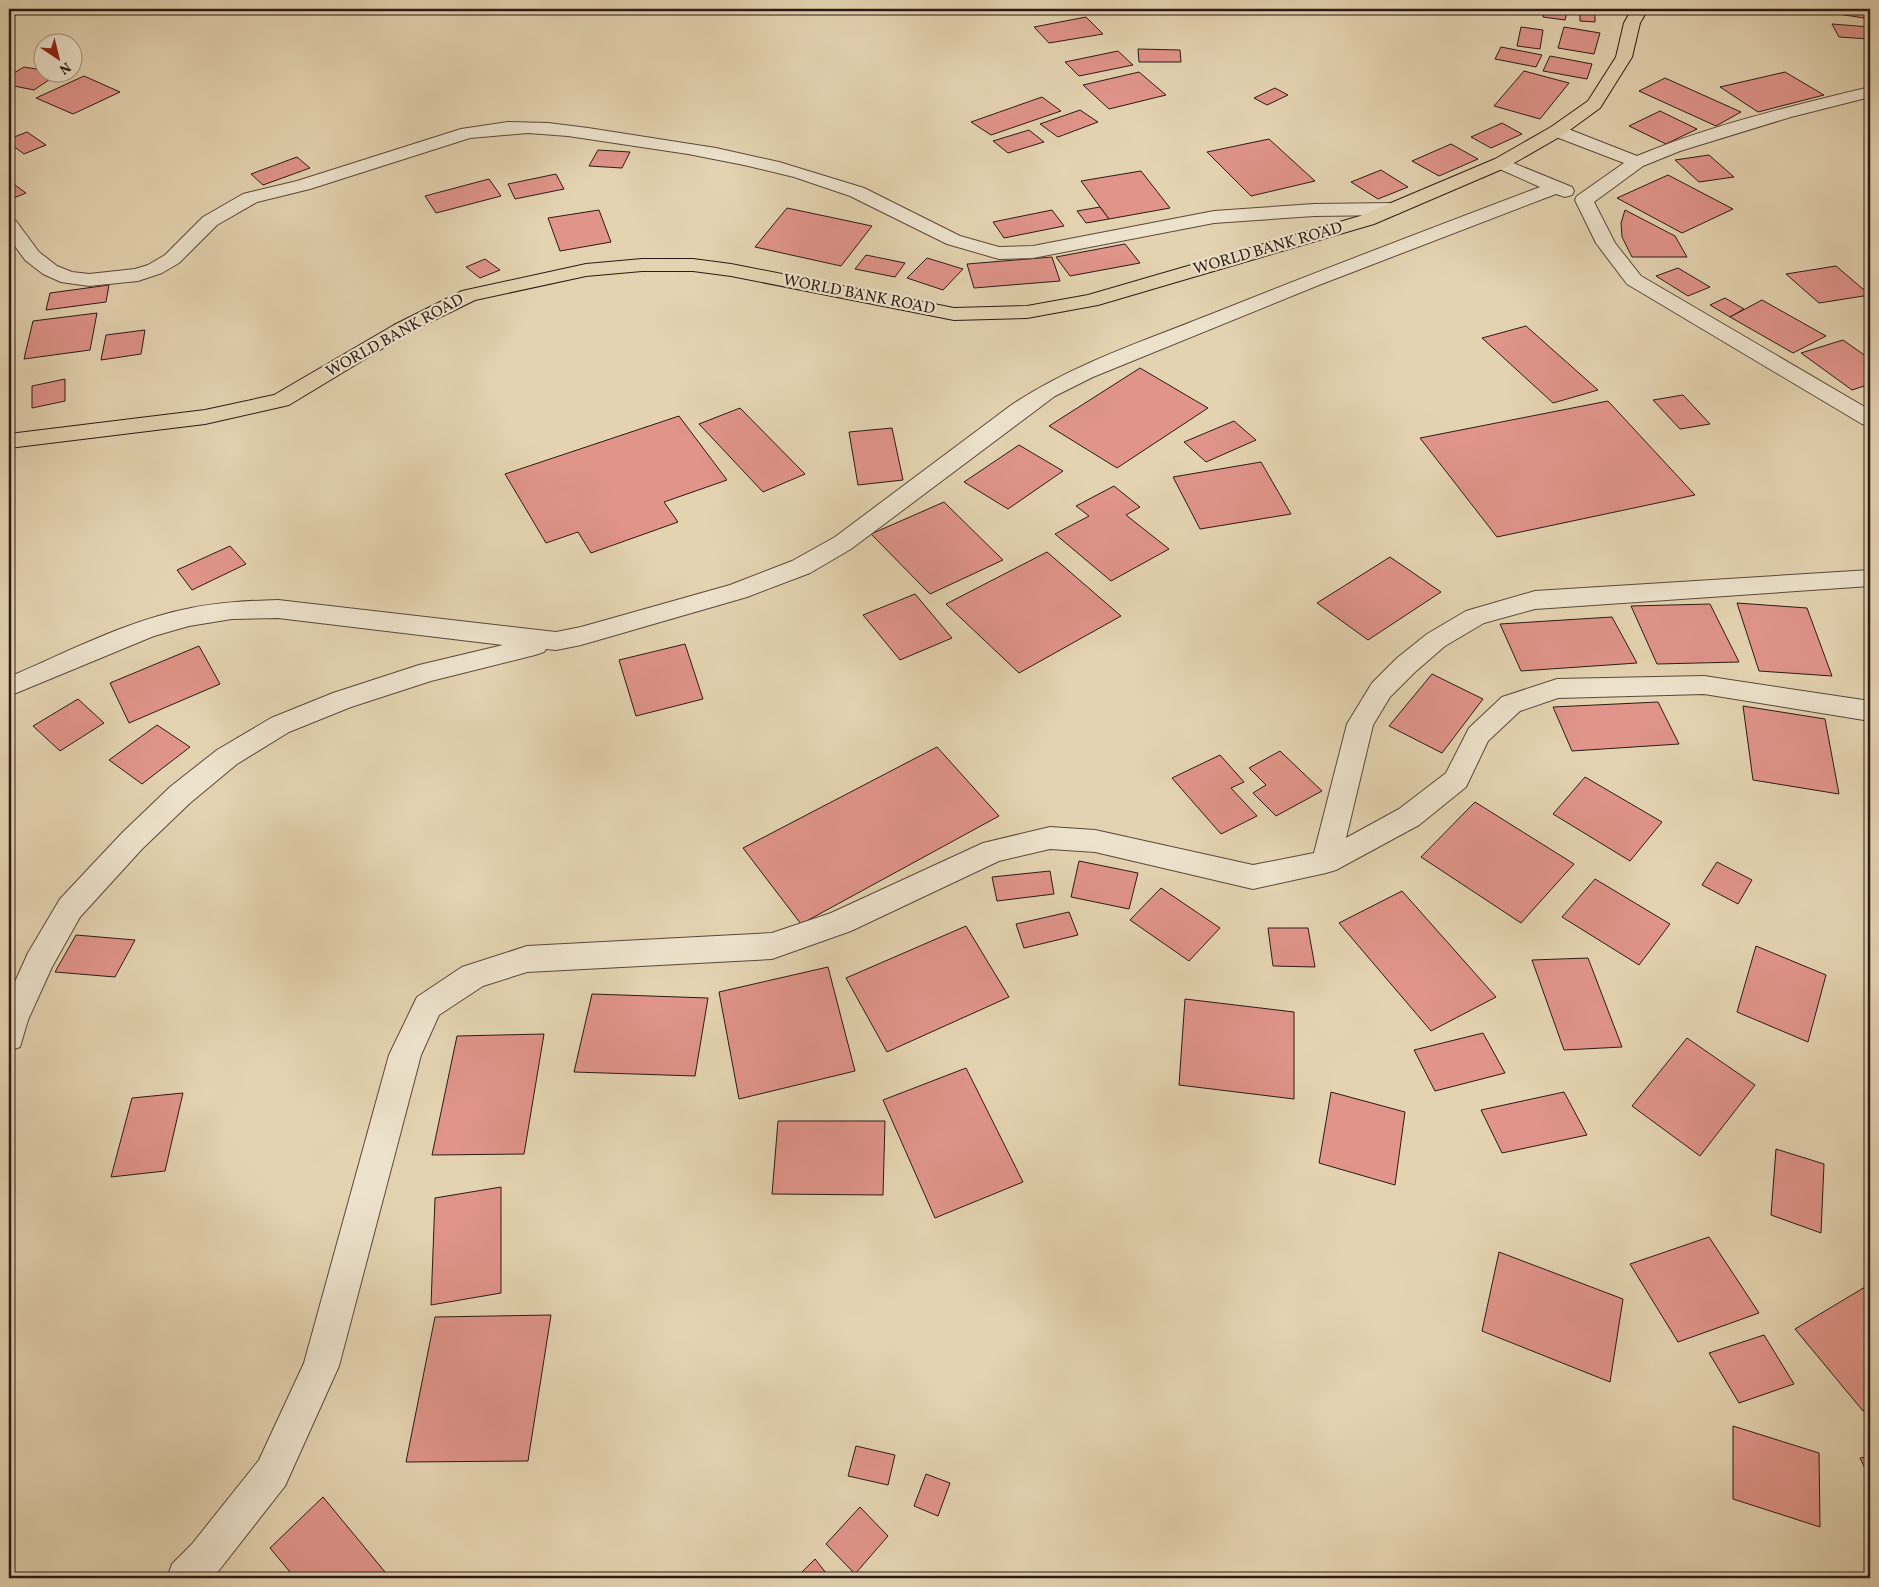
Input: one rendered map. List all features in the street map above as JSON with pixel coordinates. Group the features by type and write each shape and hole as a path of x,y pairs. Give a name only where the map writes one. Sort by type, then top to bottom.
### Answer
{"main road":[{"name":"WORLD BANK ROAD","path":"9,440 205,417 281,400 401,329 469,295 586,270 693,265 731,270 954,314 1027,312 1091,301 1367,220 1500,163 1558,131 1594,104 1624,57 1632,23 1640,9"}],"street":[{"path":"1584,200 1637,162 1674,146 1785,113 1870,92"},
{"path":"9,225 32,256 50,270 68,278 89,280 138,275 155,269 172,259 210,221 250,198 303,185 467,133 513,126 571,130 773,164 857,192 887,205 951,240 989,252 1033,252 1214,218 1306,210 1393,209"},
{"path":"1558,131 1637,162"},
{"path":"1500,163 1584,200 1595,228 1607,247 1634,280 1870,420"},
{"path":"9,1037 13,1020 39,962 70,908 132,841 180,796 228,757 280,725 342,700 428,672 556,640 581,636 738,592 801,567 843,543 1018,411 1047,391 1069,379 1312,281 1556,187"},
{"path":"1326,862 1360,724 1381,690 1406,665 1436,640 1475,618 1535,600 1870,578"},
{"path":"9,687 146,629 189,617 232,610 278,609 530,640 556,640"},
{"path":"186,1578 206,1558 272,1473 321,1366 405,1055 428,1006 473,976 527,959 772,946 841,922 993,851 1050,838 1095,841 1253,877 1326,862 1410,817 1456,780 1478,735 1511,704 1557,689 1704,685 1870,711"}],"building":[{"path":"1545,9 1568,9 1565,20 1543,17"},
{"path":"1580,9 1595,9 1595,22 1580,21"},
{"path":"1806,9 1865,9 1864,18"},
{"path":"1086,17 1103,34 1049,43 1034,27"},
{"path":"1832,24 1870,27 1870,39 1839,37"},
{"path":"1521,27 1543,30 1540,49 1517,46"},
{"path":"1564,27 1600,33 1594,54 1558,48"},
{"path":"1501,47 1542,55 1536,67 1495,59"},
{"path":"1138,49 1180,50 1181,62 1139,62"},
{"path":"1118,51 1133,65 1079,76 1065,62"},
{"path":"1550,56 1592,64 1587,79 1543,71"},
{"path":"24,67 32,68 32,82 46,82 34,90 9,85 9,76"},
{"path":"1524,71 1569,83 1540,119 1494,106"},
{"path":"1139,72 1166,95 1109,109 1083,85"},
{"path":"1785,72 1824,95 1758,112 1720,87"},
{"path":"84,76 120,92 73,114 36,98 71,82 82,82 82,77"},
{"path":"1665,78 1741,112 1716,126 1639,91"},
{"path":"1275,88 1288,95 1267,105 1254,98"},
{"path":"1042,97 1061,111 991,135 971,122"},
{"path":"1080,110 1098,122 1058,137 1040,124"},
{"path":"1660,111 1697,129 1666,144 1629,126"},
{"path":"1502,123 1522,134 1491,148 1471,137"},
{"path":"1029,130 1044,142 1008,153 993,141"},
{"path":"27,132 46,145 24,154 9,143 9,139"},
{"path":"1269,139 1315,181 1251,196 1207,152"},
{"path":"1451,144 1478,159 1439,176 1412,161"},
{"path":"598,150 630,152 622,168 589,166"},
{"path":"1709,155 1734,177 1699,182 1675,160"},
{"path":"297,157 310,168 263,185 251,174"},
{"path":"1381,170 1408,187 1378,199 1351,182"},
{"path":"1141,171 1170,208 1109,219 1081,181"},
{"path":"556,174 564,189 515,199 508,184"},
{"path":"1668,175 1733,209 1682,233 1617,198"},
{"path":"489,179 501,196 436,213 425,196"},
{"path":"15,185 26,193 9,200 9,187"},
{"path":"1100,207 1109,219 1086,223 1077,211"},
{"path":"787,208 872,226 841,266 755,247"},
{"path":"599,210 611,242 560,251 548,218"},
{"path":"1052,210 1064,226 1004,238 993,222"},
{"path":"1625,210 1675,236 1687,257 1632,257 1622,237 1621,223"},
{"path":"1125,244 1140,263 1070,276 1056,257"},
{"path":"866,255 905,263 895,277 855,269"},
{"path":"1052,257 1060,281 974,288 967,264"},
{"path":"927,258 963,269 943,290 907,278"},
{"path":"485,259 500,270 480,278 466,267"},
{"path":"1836,266 1870,295 1819,303 1786,274"},
{"path":"1678,268 1710,287 1688,296 1656,276"},
{"path":"109,285 106,302 46,310 50,293"},
{"path":"1725,298 1744,309 1730,317 1710,305"},
{"path":"1762,300 1826,336 1793,353 1730,317"},
{"path":"97,313 90,350 24,359 33,321"},
{"path":"1526,326 1598,390 1553,403 1482,338"},
{"path":"145,330 141,354 101,360 106,335"},
{"path":"1843,340 1870,359 1870,384 1852,390 1801,353"},
{"path":"1140,368 1208,408 1117,468 1049,426"},
{"path":"65,379 65,401 32,408 32,386"},
{"path":"1683,395 1710,424 1680,429 1653,400"},
{"path":"1608,401 1695,495 1497,537 1420,438"},
{"path":"740,408 805,474 763,492 699,424"},
{"path":"679,416 727,480 664,502 678,522 591,553 578,532 546,543 505,474"},
{"path":"1234,421 1256,440 1206,462 1184,442"},
{"path":"892,428 903,480 858,485 849,432"},
{"path":"1019,445 1063,471 1008,509 964,482"},
{"path":"1261,462 1291,514 1200,529 1173,477"},
{"path":"1114,486 1140,507 1126,515 1169,549 1111,581 1055,534 1089,516 1076,506"},
{"path":"944,502 1003,560 930,594 871,534"},
{"path":"230,546 246,564 192,590 177,570"},
{"path":"1047,552 1121,616 1019,673 946,604"},
{"path":"1390,557 1441,592 1368,640 1317,603"},
{"path":"915,594 952,638 900,660 863,615"},
{"path":"1737,603 1807,608 1832,676 1759,671"},
{"path":"1710,604 1739,662 1657,664 1631,606"},
{"path":"1612,617 1637,663 1521,671 1500,624"},
{"path":"685,644 703,699 636,716 619,660"},
{"path":"199,646 220,684 129,723 110,683"},
{"path":"1432,674 1483,699 1442,753 1389,726"},
{"path":"78,699 104,723 60,751 33,726"},
{"path":"1658,702 1679,744 1572,751 1553,707"},
{"path":"1743,706 1825,719 1839,794 1753,780"},
{"path":"157,725 190,747 142,784 109,760"},
{"path":"937,747 999,816 801,924 743,848"},
{"path":"1280,751 1322,791 1276,816 1253,793 1266,785 1249,768"},
{"path":"1220,755 1244,782 1231,788 1257,816 1221,834 1172,778"},
{"path":"1585,777 1662,822 1630,861 1553,814"},
{"path":"1475,802 1574,864 1521,923 1421,857"},
{"path":"1079,861 1138,873 1129,909 1071,897"},
{"path":"1717,862 1752,880 1738,904 1702,885"},
{"path":"1050,871 1054,894 997,901 992,877"},
{"path":"1595,879 1670,924 1639,965 1562,917"},
{"path":"1161,888 1220,928 1189,961 1130,920"},
{"path":"1402,891 1496,997 1431,1031 1339,923"},
{"path":"1069,912 1078,935 1024,948 1016,924"},
{"path":"966,926 1009,997 887,1052 846,978"},
{"path":"1268,928 1308,928 1315,967 1273,966"},
{"path":"76,935 135,940 115,977 55,972"},
{"path":"1756,946 1826,975 1808,1042 1737,1012"},
{"path":"1588,958 1622,1047 1564,1050 1532,960"},
{"path":"828,967 855,1071 739,1099 719,992"},
{"path":"592,994 708,998 695,1076 574,1072"},
{"path":"1185,999 1294,1012 1294,1099 1179,1085"},
{"path":"1483,1033 1505,1073 1435,1091 1414,1050"},
{"path":"544,1034 524,1154 432,1155 457,1036"},
{"path":"1687,1038 1755,1085 1700,1156 1632,1106"},
{"path":"966,1068 1023,1182 935,1218 883,1100"},
{"path":"1331,1092 1405,1112 1395,1185 1319,1163"},
{"path":"1564,1092 1587,1135 1502,1153 1481,1110"},
{"path":"183,1093 165,1171 111,1177 132,1098"},
{"path":"778,1121 885,1121 883,1195 772,1194"},
{"path":"1776,1149 1824,1164 1821,1233 1771,1215"},
{"path":"501,1187 501,1293 431,1305 435,1198"},
{"path":"1709,1237 1759,1313 1678,1342 1630,1264"},
{"path":"1499,1252 1623,1299 1610,1382 1482,1331"},
{"path":"1870,1284 1870,1407 1863,1411 1795,1329"},
{"path":"551,1315 528,1461 406,1462 435,1317"},
{"path":"1764,1335 1794,1384 1739,1403 1709,1353"},
{"path":"1733,1426 1819,1453 1820,1527 1733,1499"},
{"path":"856,1446 895,1455 888,1485 848,1476"},
{"path":"1870,1456 1870,1479 1860,1458"},
{"path":"926,1474 950,1483 938,1516 914,1506"},
{"path":"323,1497 390,1578 295,1578 270,1548"},
{"path":"860,1507 888,1536 855,1574 826,1544"},
{"path":"815,1559 830,1578 796,1578"}]}
